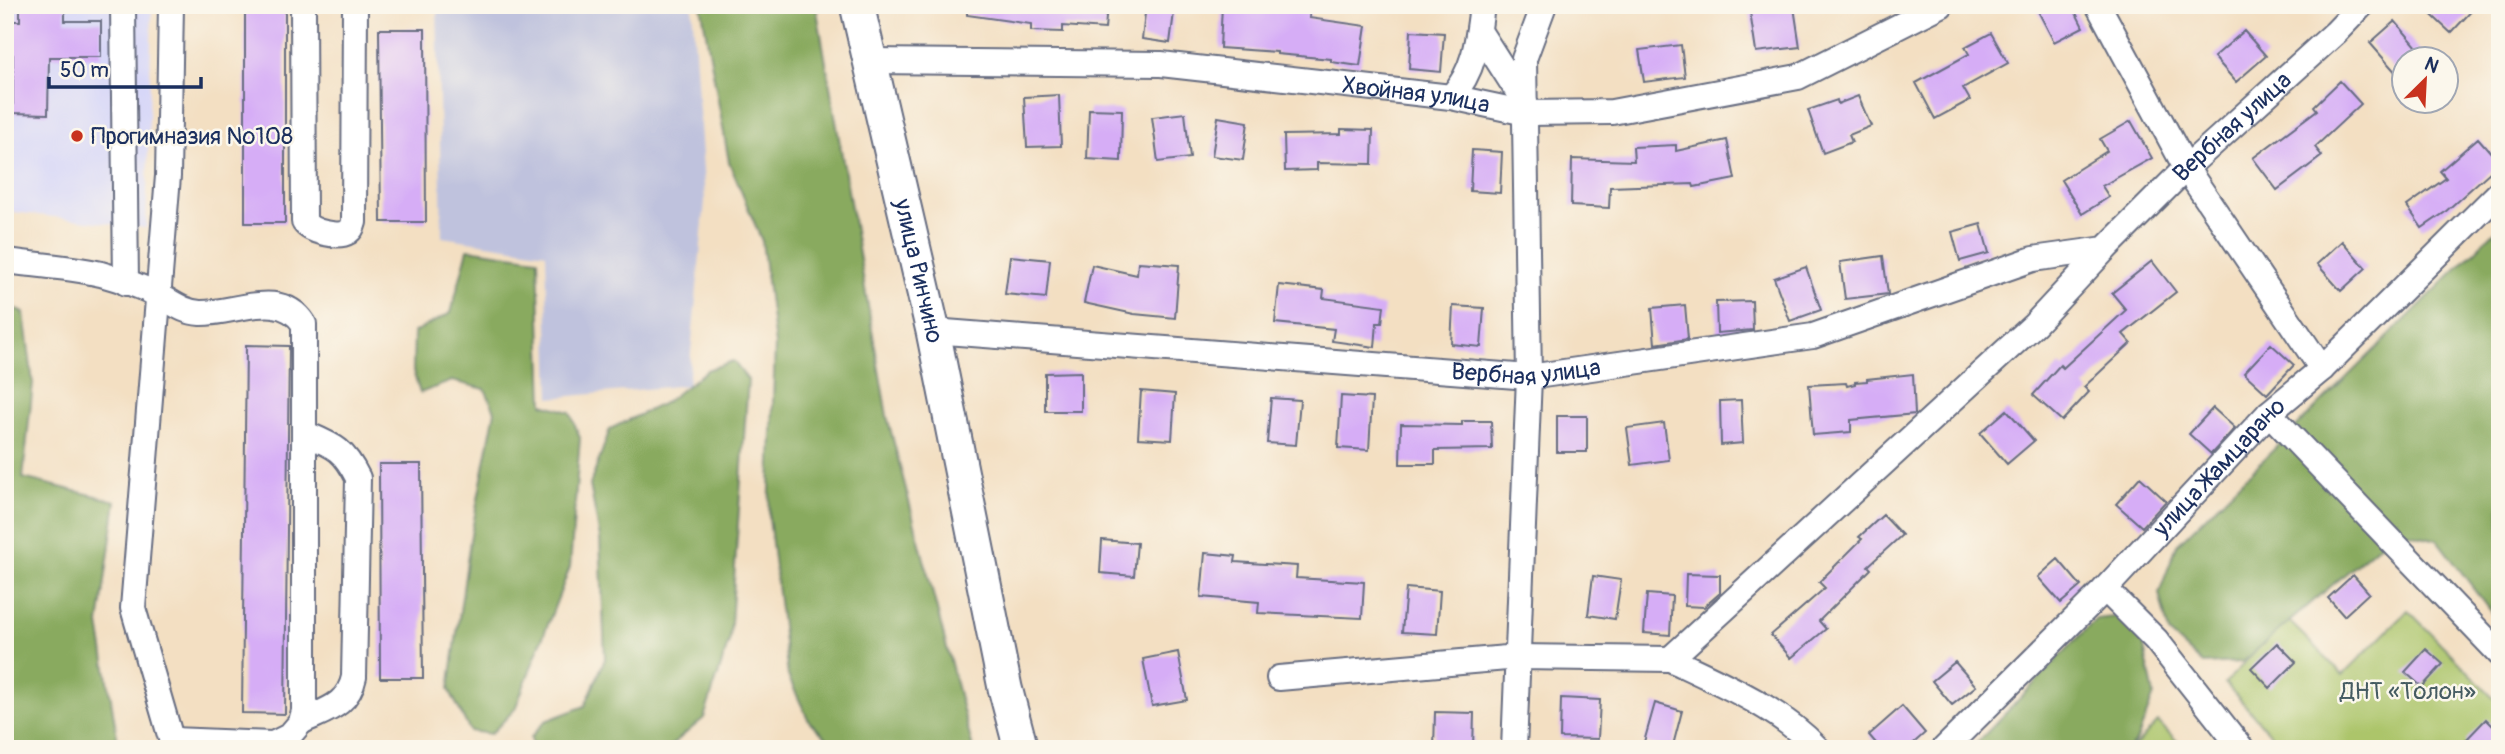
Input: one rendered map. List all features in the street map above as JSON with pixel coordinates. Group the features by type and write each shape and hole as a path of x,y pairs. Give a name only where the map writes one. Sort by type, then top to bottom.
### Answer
{"street":[{"path":"123,5 126,283"},
{"path":"170,5 167,176 133,608 174,745 273,744 289,736 301,722 344,700 351,690 354,677 358,478 348,458 334,446 304,433"},
{"path":"303,5 304,222 316,232 345,234 351,230 354,222 355,5"},
{"name":"улица Ринчино","path":"857,5 933,331 1005,688 1021,749"},
{"path":"1451,97 1470,71 1482,5"},
{"path":"1514,749 1530,377 1518,108 1524,59 1544,5"},
{"name":"Хвойная улица","path":"870,61 1161,64 1451,97 1518,108 1612,112 1798,76 1941,5"},
{"path":"2098,5 2186,168 2322,369"},
{"name":"Вербная улица","path":"1670,659 2035,324 2186,168 2335,33 2362,5"},
{"path":"1479,31 1497,60 1518,108"},
{"name":"улица Жамцарано","path":"1944,749 2105,589 2269,413 2322,369 2500,192"},
{"name":"Вербная улица","path":"933,331 1530,377 1813,336 2033,259 2105,249"},
{"path":"5,261 101,275 157,294 187,311 201,313 271,303 285,306 299,316 304,324 304,710 301,722"},
{"path":"2269,413 2500,653"},
{"path":"2105,589 2156,640 2242,749"},
{"path":"1279,678 1518,657 1670,659 1743,693 1809,739 1818,749"}],"shaded area":[{"name":"Прогимназия №108","path":"5,5 152,5 146,228 5,211"},
{"path":"437,5 692,5 705,201 688,385 550,398 546,253 442,237"}],"green space":[{"path":"701,5 816,5 887,416 973,749 838,749 809,721 788,676 769,518 775,345 762,241 729,162"},
{"path":"2500,226 2500,623 2437,540 2405,532 2378,546 2242,662 2203,664 2169,633 2159,593 2177,545"},
{"path":"468,249 538,259 543,404 570,412 580,438 570,567 515,709 491,734 470,731 449,689 470,540 495,411 485,389 452,381 420,393 413,371 414,332 451,313"},
{"path":"5,304 24,313 33,383 23,478 116,501 99,624 119,749 5,749"},
{"path":"733,361 748,380 730,638 704,718 667,749 533,749 531,737 545,721 585,706 605,659 600,538 590,485 610,429 666,402 707,370"},
{"name":"ДНТ «Толон»","path":"2408,610 2500,704 2500,749 2284,749 2225,683 2287,619 2343,675"},
{"path":"2123,616 2141,633 2154,695 2137,740 2129,749 1971,749 2096,619"},
{"path":"2158,722 2185,749 2132,749"}],"building":[{"path":"20,5 65,5 65,21 101,21 101,57 49,57 48,114 13,113 13,55 5,55 5,21 20,21"},
{"path":"245,5 285,5 285,223 245,223"},
{"path":"967,5 1107,5 1105,29 1063,26 1063,32 1031,31 1031,24 967,15"},
{"path":"1146,5 1175,5 1170,43 1142,39"},
{"path":"1222,5 1260,5 1310,11 1309,18 1366,26 1360,66 1277,52 1220,48"},
{"path":"2048,5 2072,5 2083,27 2054,42 2038,11"},
{"path":"2421,5 2477,5 2451,33"},
{"path":"1794,7 1800,47 1756,52 1750,12"},
{"path":"2395,21 2416,46 2390,46 2390,66 2370,43"},
{"path":"379,29 425,29 426,222 381,222"},
{"path":"1411,31 1444,33 1441,72 1409,69"},
{"path":"2244,31 2266,56 2236,82 2214,57"},
{"path":"1991,33 2008,63 1963,88 1970,100 1935,119 1916,83 1969,54 1965,47"},
{"path":"1681,45 1685,77 1644,82 1639,50"},
{"path":"2340,81 2361,104 2315,147 2322,156 2277,190 2253,158 2317,110 2314,106"},
{"path":"1059,95 1061,146 1027,147 1024,97"},
{"path":"1858,96 1871,126 1849,135 1852,142 1823,153 1808,110 1837,100 1838,104"},
{"path":"1089,109 1122,110 1121,161 1087,159"},
{"path":"1185,113 1190,158 1158,162 1152,117"},
{"path":"1218,117 1248,122 1243,160 1212,156"},
{"path":"2131,121 2152,158 2102,186 2109,197 2082,214 2061,180 2107,151 2100,139"},
{"path":"1341,129 1373,130 1372,164 1317,163 1317,170 1285,171 1284,135 1341,134"},
{"path":"2478,138 2500,163 2444,213 2422,228 2407,206 2446,178 2440,171"},
{"path":"1727,140 1735,179 1694,187 1693,184 1610,187 1609,208 1571,206 1572,159 1634,161 1633,147 1676,145 1676,151"},
{"path":"1472,150 1502,152 1500,193 1470,191"},
{"path":"1981,224 1989,253 1960,261 1952,232"},
{"path":"2342,241 2366,268 2341,291 2317,264"},
{"path":"1010,256 1050,260 1046,298 1005,294"},
{"path":"1883,256 1888,294 1845,299 1840,262"},
{"path":"2152,261 2176,292 2123,334 2131,343 2084,387 2089,392 2062,421 2033,395 2060,365 2063,368 2126,310 2112,293"},
{"path":"1138,262 1179,265 1175,318 1134,314 1084,303 1092,265 1137,275"},
{"path":"1806,267 1821,310 1790,321 1774,278"},
{"path":"1279,285 1324,290 1323,298 1384,306 1382,323 1377,323 1375,347 1332,341 1334,329 1275,323"},
{"path":"1752,301 1753,330 1717,333 1716,302"},
{"path":"1685,305 1688,339 1655,344 1652,308"},
{"path":"1453,306 1484,308 1481,347 1451,344"},
{"path":"2271,344 2294,365 2267,394 2244,373"},
{"path":"246,345 289,346 285,714 242,713"},
{"path":"1081,372 1081,411 1045,411 1045,373"},
{"path":"1913,374 1915,414 1851,420 1851,432 1813,435 1809,385 1846,383 1847,386 1867,379"},
{"path":"1141,391 1175,394 1172,440 1138,438"},
{"path":"1341,396 1372,398 1369,450 1338,448"},
{"path":"1271,398 1300,400 1296,445 1267,443"},
{"path":"1741,400 1743,443 1721,445 1720,401"},
{"path":"2213,408 2235,428 2211,454 2189,434"},
{"path":"2007,410 2034,441 2007,464 1980,433"},
{"path":"1557,416 1587,416 1587,452 1557,452"},
{"path":"1462,421 1491,421 1492,449 1435,450 1435,464 1400,464 1401,424 1462,425"},
{"path":"1664,423 1669,460 1632,465 1627,428"},
{"path":"379,464 421,464 423,678 380,678"},
{"path":"2140,477 2166,501 2142,527 2116,504"},
{"path":"1883,515 1902,535 1868,566 1871,569 1819,621 1826,629 1791,658 1771,635 1825,588 1819,582 1862,539 1859,537"},
{"path":"1102,540 1137,543 1134,576 1100,573"},
{"path":"1205,553 1236,556 1235,562 1297,566 1296,578 1364,582 1362,618 1258,613 1259,602 1201,597"},
{"path":"2058,559 2081,586 2061,603 2038,577"},
{"path":"1686,574 1720,575 1720,593 1704,607 1685,606"},
{"path":"2353,575 2369,593 2344,616 2328,598"},
{"path":"1593,576 1621,580 1615,619 1588,615"},
{"path":"1406,588 1440,591 1437,634 1402,632"},
{"path":"1647,594 1672,596 1670,635 1644,633"},
{"path":"2277,643 2296,662 2270,688 2251,668"},
{"path":"2426,649 2443,664 2422,687 2405,672"},
{"path":"1178,652 1187,700 1152,706 1143,659"},
{"path":"1955,662 1976,686 1952,705 1932,681"},
{"path":"1561,698 1600,700 1598,739 1560,738"},
{"path":"1655,703 1682,711 1672,749 1644,742"},
{"path":"1902,706 1925,733 1907,749 1881,749 1869,735"},
{"path":"1435,712 1474,713 1473,749 1434,749"},
{"path":"2486,719 2500,736 2488,749 2474,749 2465,741"}],"place":[{"name":"Прогимназия №108","path":"77,136"}]}
